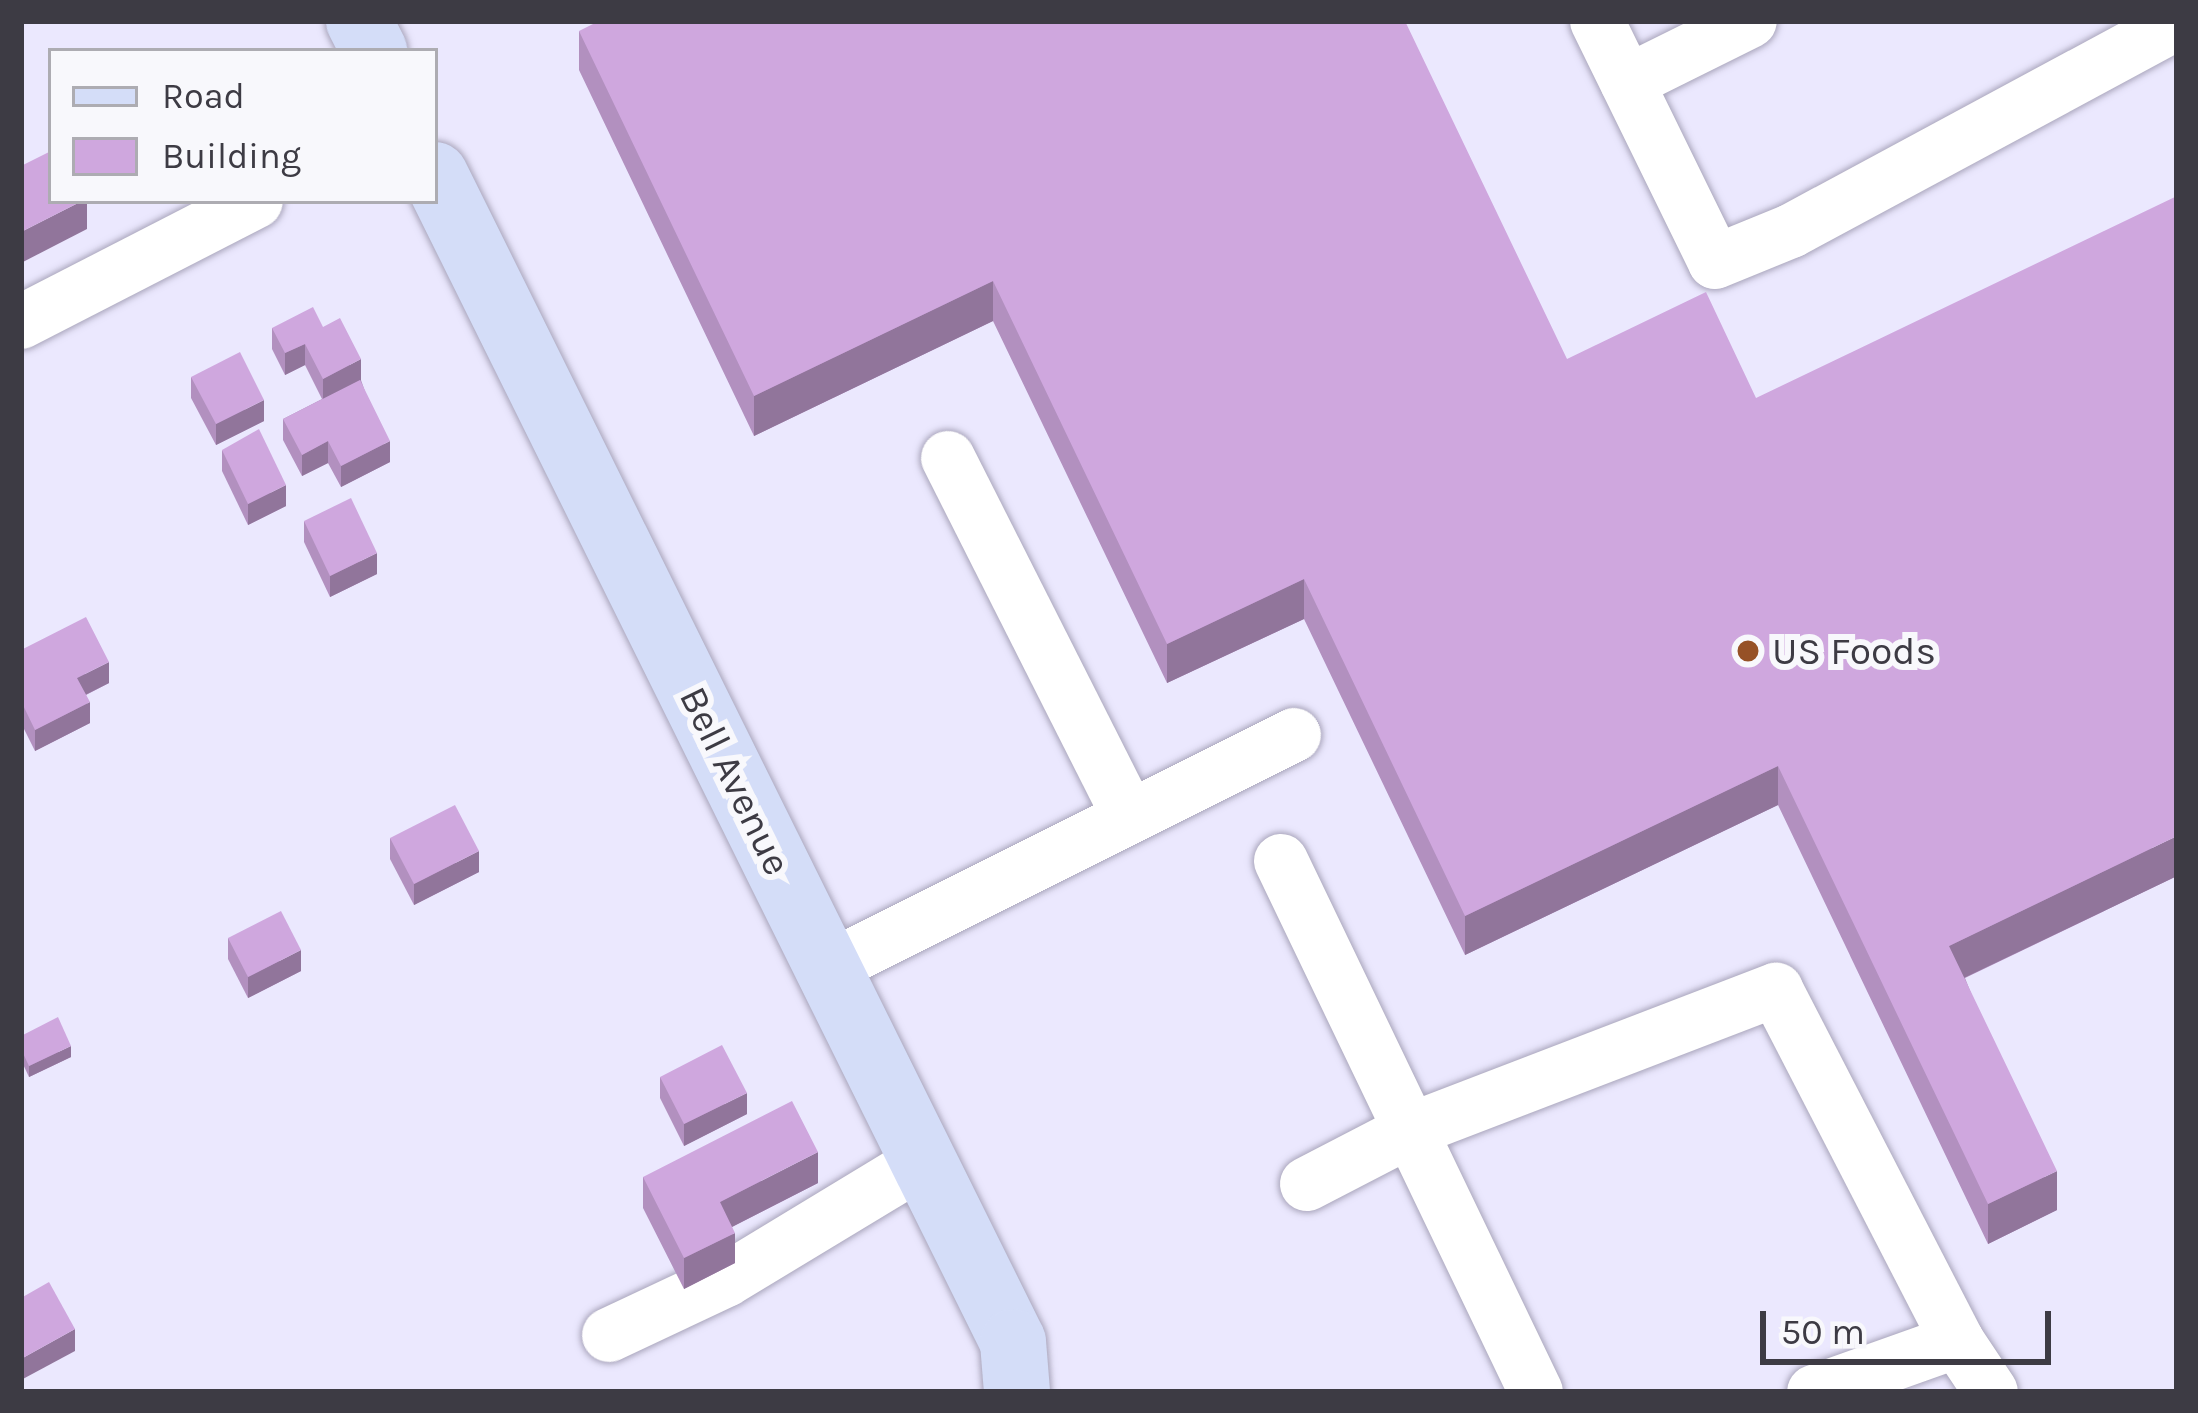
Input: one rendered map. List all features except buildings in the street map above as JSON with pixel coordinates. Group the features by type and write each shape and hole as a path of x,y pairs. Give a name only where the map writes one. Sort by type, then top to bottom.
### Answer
{"main road":[{"path":"359,21 372,48"},
{"name":"Bell Avenue","path":"438,181 924,1160 1015,1367 1057,1392"}],"lane":[{"path":"1597,21 1715,262 1791,232 2177,23"},
{"path":"1627,82 1750,21"},
{"path":"21,322 250,204"},
{"path":"948,458 1129,816"},
{"path":"828,968 1294,735"},
{"path":"1282,861 1536,1392"},
{"path":"1307,1184 1413,1129 1776,990 1987,1391"},
{"path":"609,1335 726,1280 924,1160"},
{"path":"1814,1392 1957,1341"}],"place":[{"name":"US Foods","path":"1748,651"}]}
